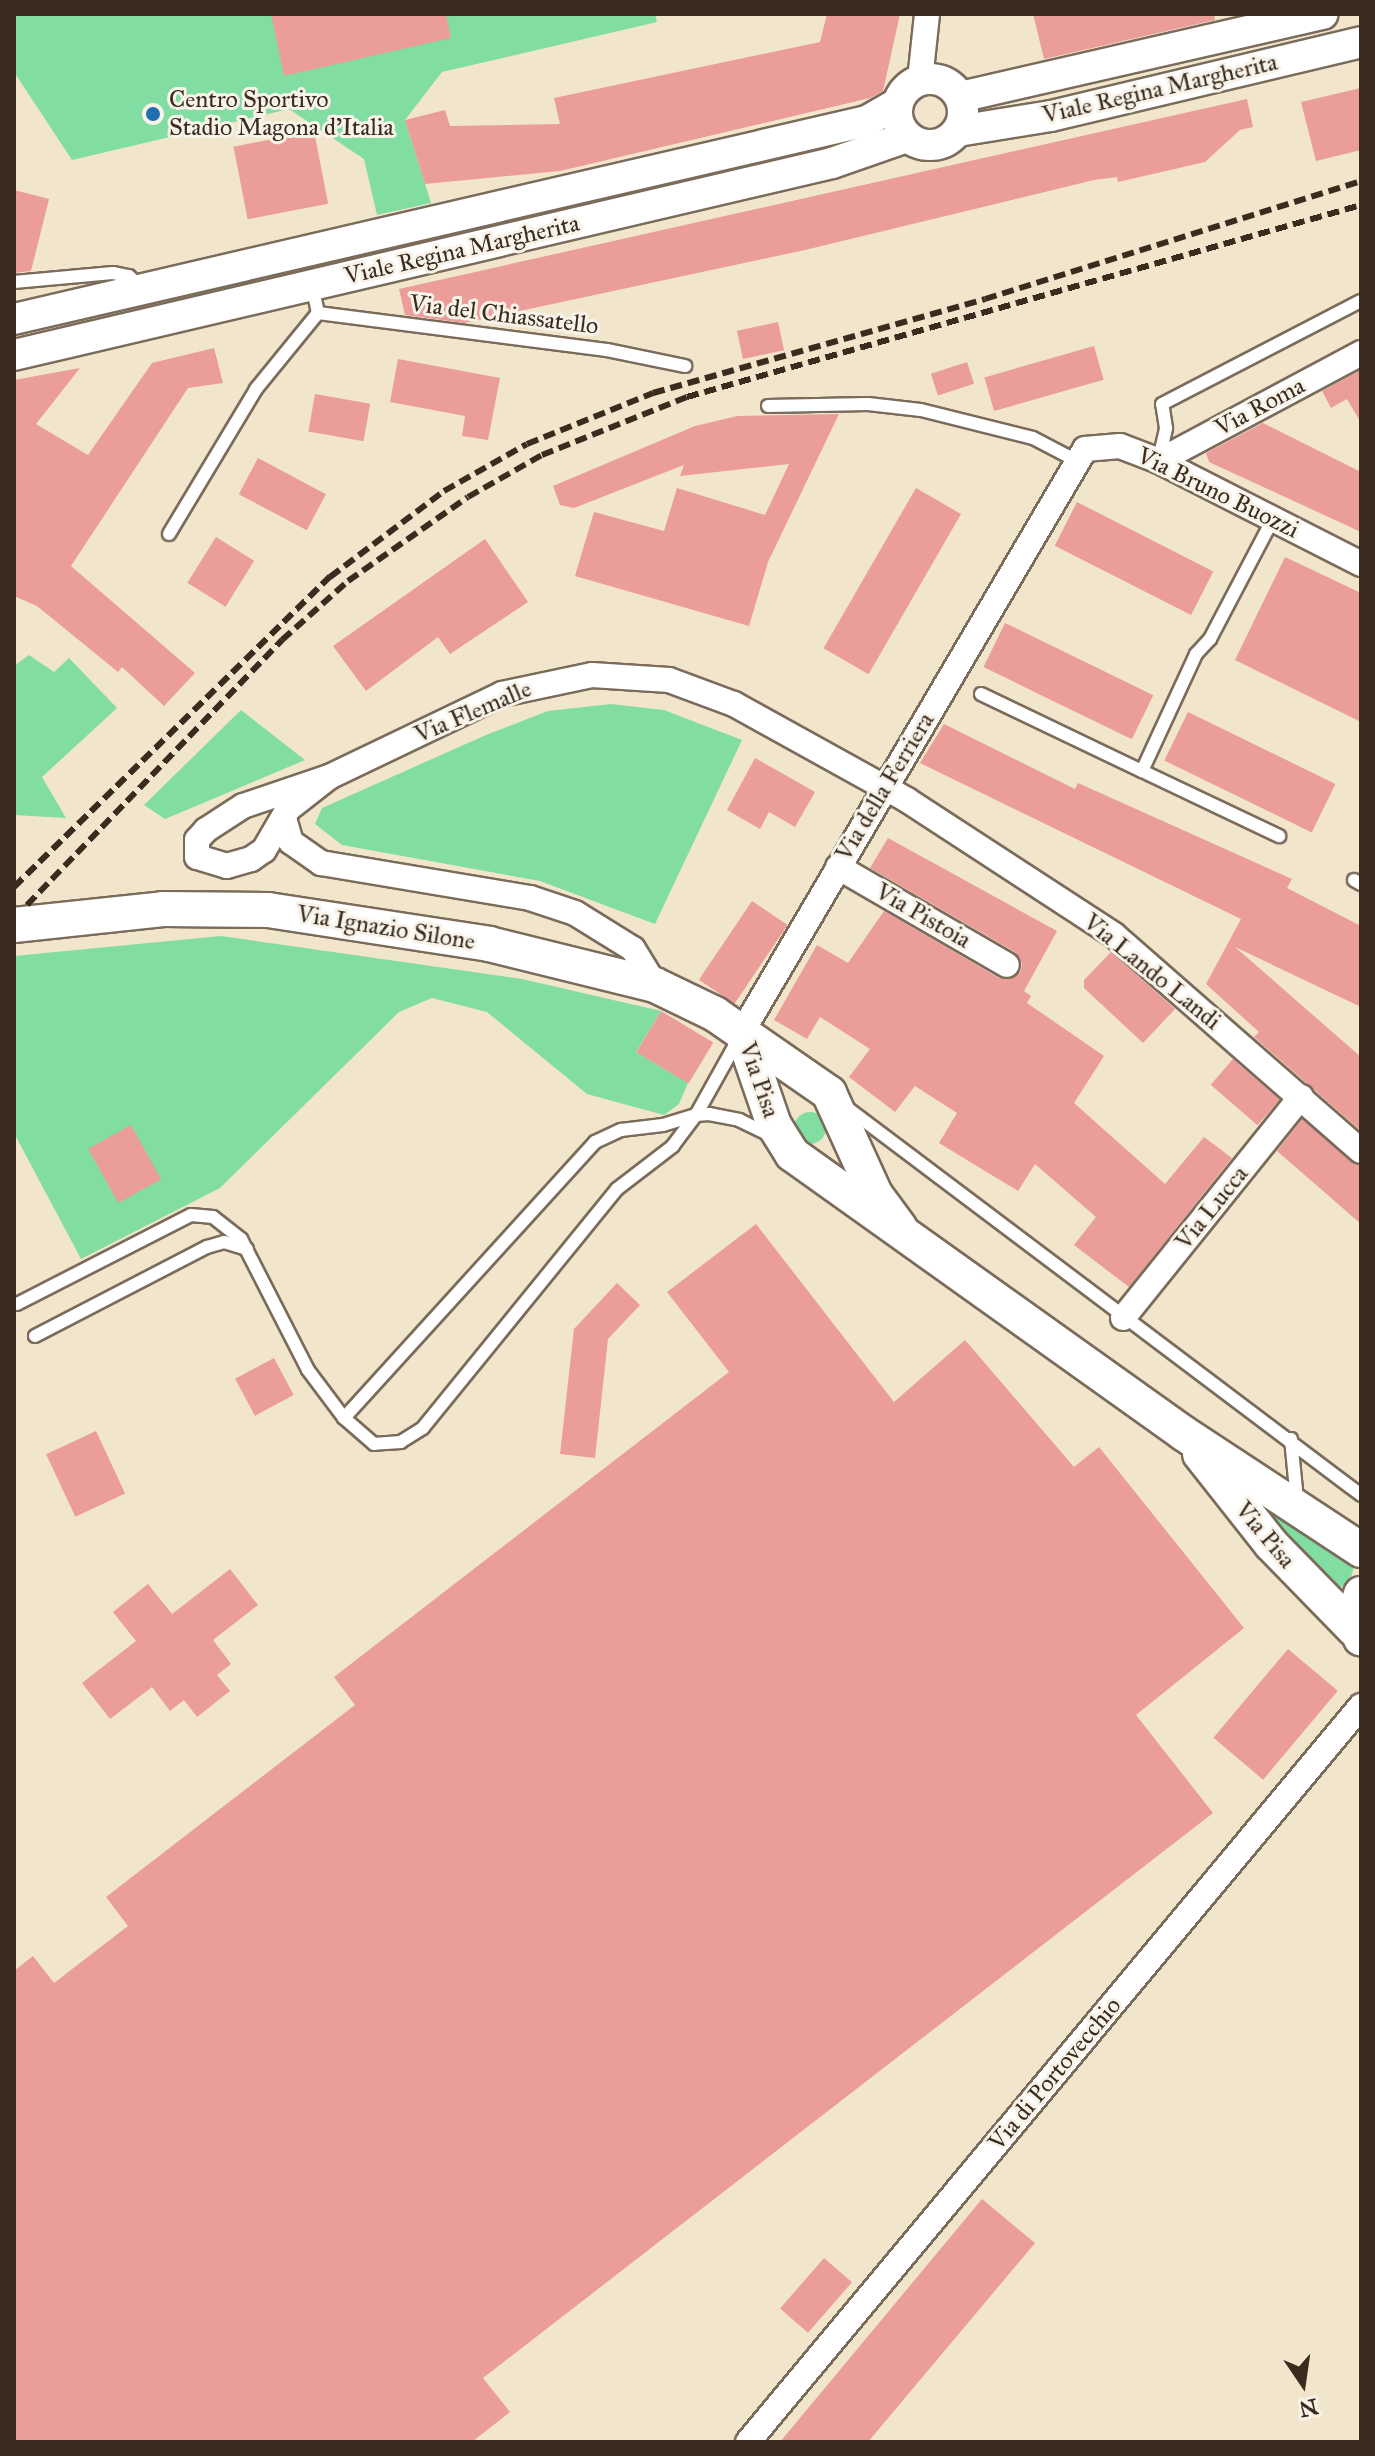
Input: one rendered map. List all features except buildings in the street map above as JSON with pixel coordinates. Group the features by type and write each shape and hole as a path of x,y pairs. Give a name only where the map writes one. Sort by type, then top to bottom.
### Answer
{"main road":[{"name":"Via Ignazio Silone","path":"14,925 163,909 268,910 489,944 655,985 742,1032"},
{"name":"Via Pisa","path":"742,1032 829,1093 875,1194 900,1228"},
{"name":"Via Pisa","path":"742,1032 782,1141 806,1165 900,1228 1183,1433 1361,1550"},
{"path":"806,1165 832,1156 850,1135"},
{"name":"Via Pisa","path":"1183,1433 1271,1544 1358,1634"},
{"path":"1358,1634 1355,1607 1361,1594"}],"street":[{"path":"927,14 920,80 943,81 960,97 963,120 958,131"},
{"name":"Viale Regina Margherita","path":"960,97 1323,14"},
{"name":"Viale Regina Margherita","path":"14,355 97,336 315,299 832,163 907,137 928,146 950,139 958,131 1051,116 1361,42"},
{"name":"Viale Regina Margherita","path":"14,319 140,287 867,121 897,104 920,80"},
{"path":"897,104 900,127 907,137"},
{"path":"87,301 97,336"},
{"name":"Via Roma","path":"1159,461 1361,353"},
{"name":"Via Bruno Buozzi","path":"1075,460 1096,444 1120,446 1159,461 1361,564"},
{"name":"Via della Ferriera","path":"742,1032 1075,460"},
{"name":"Via Flemalle","path":"329,777 284,818 264,850 241,865 215,865 197,857 197,840 223,817 329,777 502,694 548,681 634,674 669,680 734,704 885,790"},
{"name":"Via Lando Landi","path":"885,790 1114,935 1361,1151"},
{"path":"284,818 291,842 321,863 530,898 575,913 633,949 655,985"},
{"name":"Via Pistoia","path":"838,867 1007,965"},
{"name":"Via Lucca","path":"1123,1318 1301,1097"},
{"name":"Via di Portovecchio","path":"748,2442 1361,1706"}],"lane":[{"path":"14,282 113,273 129,276 140,287"},
{"path":"169,534 256,389 315,299"},
{"name":"Via del Chiassatello","path":"315,299 685,366"},
{"path":"1159,461 1166,428 1162,404 1361,301"},
{"path":"768,406 868,404 921,410 1033,438 1075,460"},
{"path":"1142,771 1196,654 1210,639 1273,519"},
{"path":"981,694 1279,836"},
{"name":"Via della Ferriera","path":"17,1304 191,1215 225,1222 247,1249 308,1370 344,1418 374,1444 401,1442 423,1428 617,1189 673,1146 696,1115 742,1032"},
{"path":"829,1093 1123,1318 1291,1439 1361,1495"},
{"path":"344,1418 595,1142 621,1130 696,1115 739,1120 782,1141"},
{"path":"35,1336 207,1247 224,1242 247,1249"},
{"path":"1291,1439 1298,1507"}],"green space":[{"name":"Centro Sportivo Stadio Magona d'Italia","path":"14,14 655,14 657,22 442,72 405,120 431,203 377,215 364,159 289,109 72,160 14,72"},
{"path":"29,655 54,672 69,658 117,708 42,777 66,818 14,815 14,666"},
{"path":"611,704 664,710 742,740 655,924 540,881 342,845 315,824 322,808 486,735 548,711"},
{"path":"241,710 305,760 165,819 144,805"},
{"path":"221,936 522,979 661,1011 636,1052 688,1083 679,1104 664,1115 587,1094 487,1012 432,998 399,1012 220,1188 81,1259 14,1133 14,956"},
{"path":"810,1112 822,1116 826,1128 822,1140 810,1144 798,1140 794,1128 798,1116"},
{"path":"1237,1488 1356,1560 1349,1584 1334,1589"}],"railway":[{"path":"14,887 330,577 444,491 527,444 653,393 985,299 1361,181"},
{"path":"27,905 282,640 348,581 468,497 542,455 687,397 1361,205"}],"place":[{"name":"Centro Sportivo Stadio Magona d'Italia","path":"153,114"}]}
